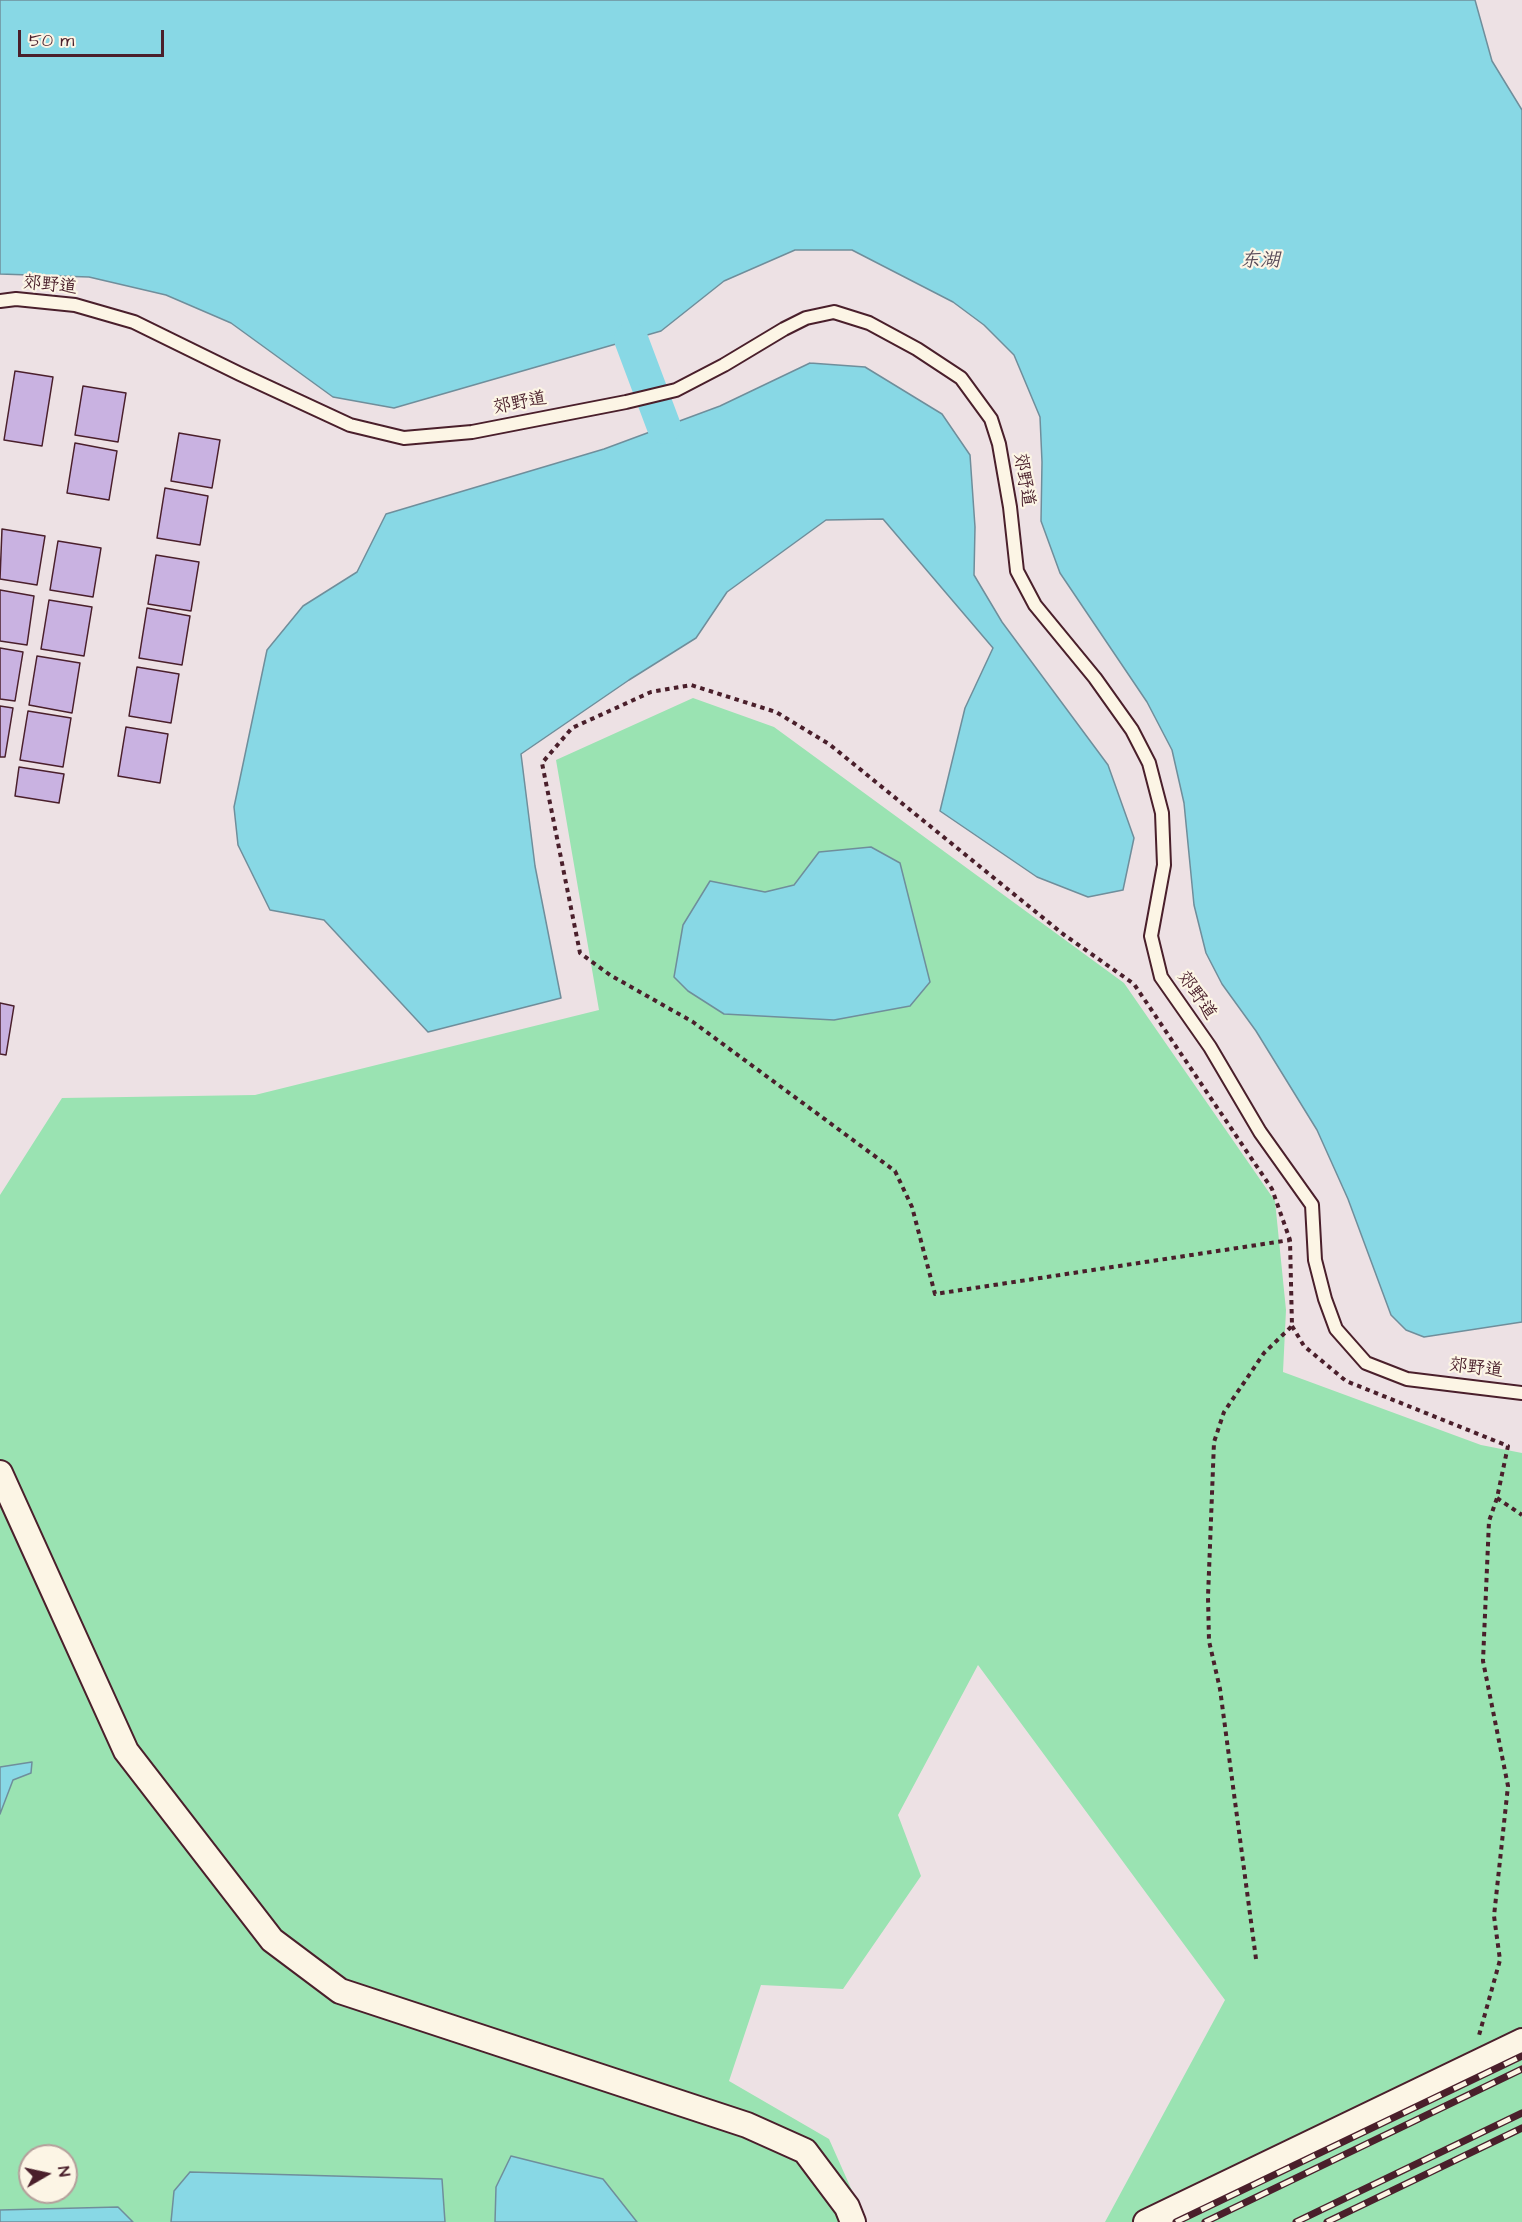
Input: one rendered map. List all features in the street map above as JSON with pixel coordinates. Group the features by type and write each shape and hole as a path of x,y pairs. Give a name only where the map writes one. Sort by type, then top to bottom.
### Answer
{"street":[{"path":"0,1473 126,1751 272,1940 340,1991 747,2125 805,2151 848,2207 853,2222"},
{"path":"1146,2222 1522,2041"}],"lane":[{"name":"郊野道","path":"0,301 16,299 75,304 134,322 350,424 405,438 472,432 676,390 724,365 783,329 806,318 834,312 869,323 917,349 961,378 990,419 999,444 1010,507 1017,571 1035,605 1095,678 1132,730 1149,764 1162,813 1164,865 1151,936 1154,956 1161,976 1210,1047 1260,1132 1312,1205 1315,1260 1336,1329 1366,1363 1407,1379 1522,1393"}],"path":[{"path":"1290,1240 935,1294 912,1207 895,1171 693,1022 609,975 580,953 542,762 572,728 651,692 691,685 776,712 829,744 1063,934 1134,984 1272,1189 1290,1240 1292,1326 1305,1346 1346,1381 1508,1446 1497,1498 1489,1521 1483,1661 1508,1786 1494,1916 1500,1960 1471,2064"},
{"path":"1256,1959 1220,1689 1209,1641 1208,1597 1214,1442 1224,1412 1264,1353 1292,1326"},
{"path":"1497,1498 1522,1515"}],"green space":[{"path":"693,698 774,727 1124,983 1275,1201 1286,1310 1283,1372 1481,1445 1522,1453 1522,2222 1105,2222 1225,2000 978,1665 898,1815 921,1876 843,1989 761,1985 729,2081 829,2139 866,2222 637,2222 603,2179 496,2187 495,2222 445,2222 442,2179 190,2172 174,2191 171,2222 133,2222 118,2207 0,2210 0,1195 62,1098 255,1095 599,1010 556,760","holes":["819,852 724,1014 710,881 765,892 794,885"]}],"water":[{"name":"东湖","path":"0,0 1475,0 1492,61 1522,110 1522,1322 1424,1337 1406,1330 1391,1315 1348,1199 1317,1130 1256,1031 1222,984 1206,953 1194,905 1184,803 1172,750 1147,702 1060,573 1041,521 1040,417 1014,355 984,325 953,302 852,250 795,250 724,281 661,331 394,408 333,397 231,323 166,295 89,277 0,274"},
{"path":"810,363 865,367 942,414 970,455 975,527 974,575 1002,622 1108,765 1134,838 1123,890 1088,897 1037,877 940,811 965,708 993,648 883,519 826,520 727,592 696,638 629,680 521,754 535,866 561,998 428,1032 324,920 270,910 238,845 234,807 267,650 303,606 357,572 386,514 604,449 720,406"},
{"path":"871,847 900,863 930,982 910,1006 834,1020 724,1014 688,991 674,977 683,925 710,881 765,892 794,885 819,852"},
{"path":"32,1762 31,1773 13,1780 0,1814 0,1767"},
{"path":"511,2156 603,2179 637,2222 495,2222 496,2187"},
{"path":"190,2172 442,2179 445,2222 171,2222 174,2191"},
{"path":"118,2207 133,2222 0,2222 0,2210"}],"building":[{"path":"15,371 53,377 42,446 4,440"},
{"path":"83,386 126,393 118,442 75,435"},
{"path":"179,433 220,440 212,488 171,481"},
{"path":"75,443 117,451 109,500 67,493"},
{"path":"165,488 208,496 200,545 157,538"},
{"path":"2,529 45,536 37,585 0,579"},
{"path":"58,541 101,548 93,597 50,590"},
{"path":"156,555 199,562 191,611 148,604"},
{"path":"0,590 34,596 27,645 0,641"},
{"path":"49,600 92,607 84,656 41,649"},
{"path":"147,608 190,616 182,665 139,658"},
{"path":"0,648 23,652 15,701 0,699"},
{"path":"37,656 80,663 72,713 29,705"},
{"path":"137,667 179,674 171,723 129,716"},
{"path":"0,706 13,708 5,757 0,757"},
{"path":"28,711 71,718 63,767 20,760"},
{"path":"126,727 168,734 160,783 118,776"},
{"path":"19,767 64,774 59,803 15,796"},
{"path":"0,1003 14,1006 6,1055 0,1054"}],"waterway":[{"path":"631,339 664,427"}],"railway":[{"path":"1176,2222 1522,2056"},
{"path":"1205,2222 1522,2069"},
{"path":"1296,2222 1522,2113"},
{"path":"1327,2222 1522,2128"}]}
